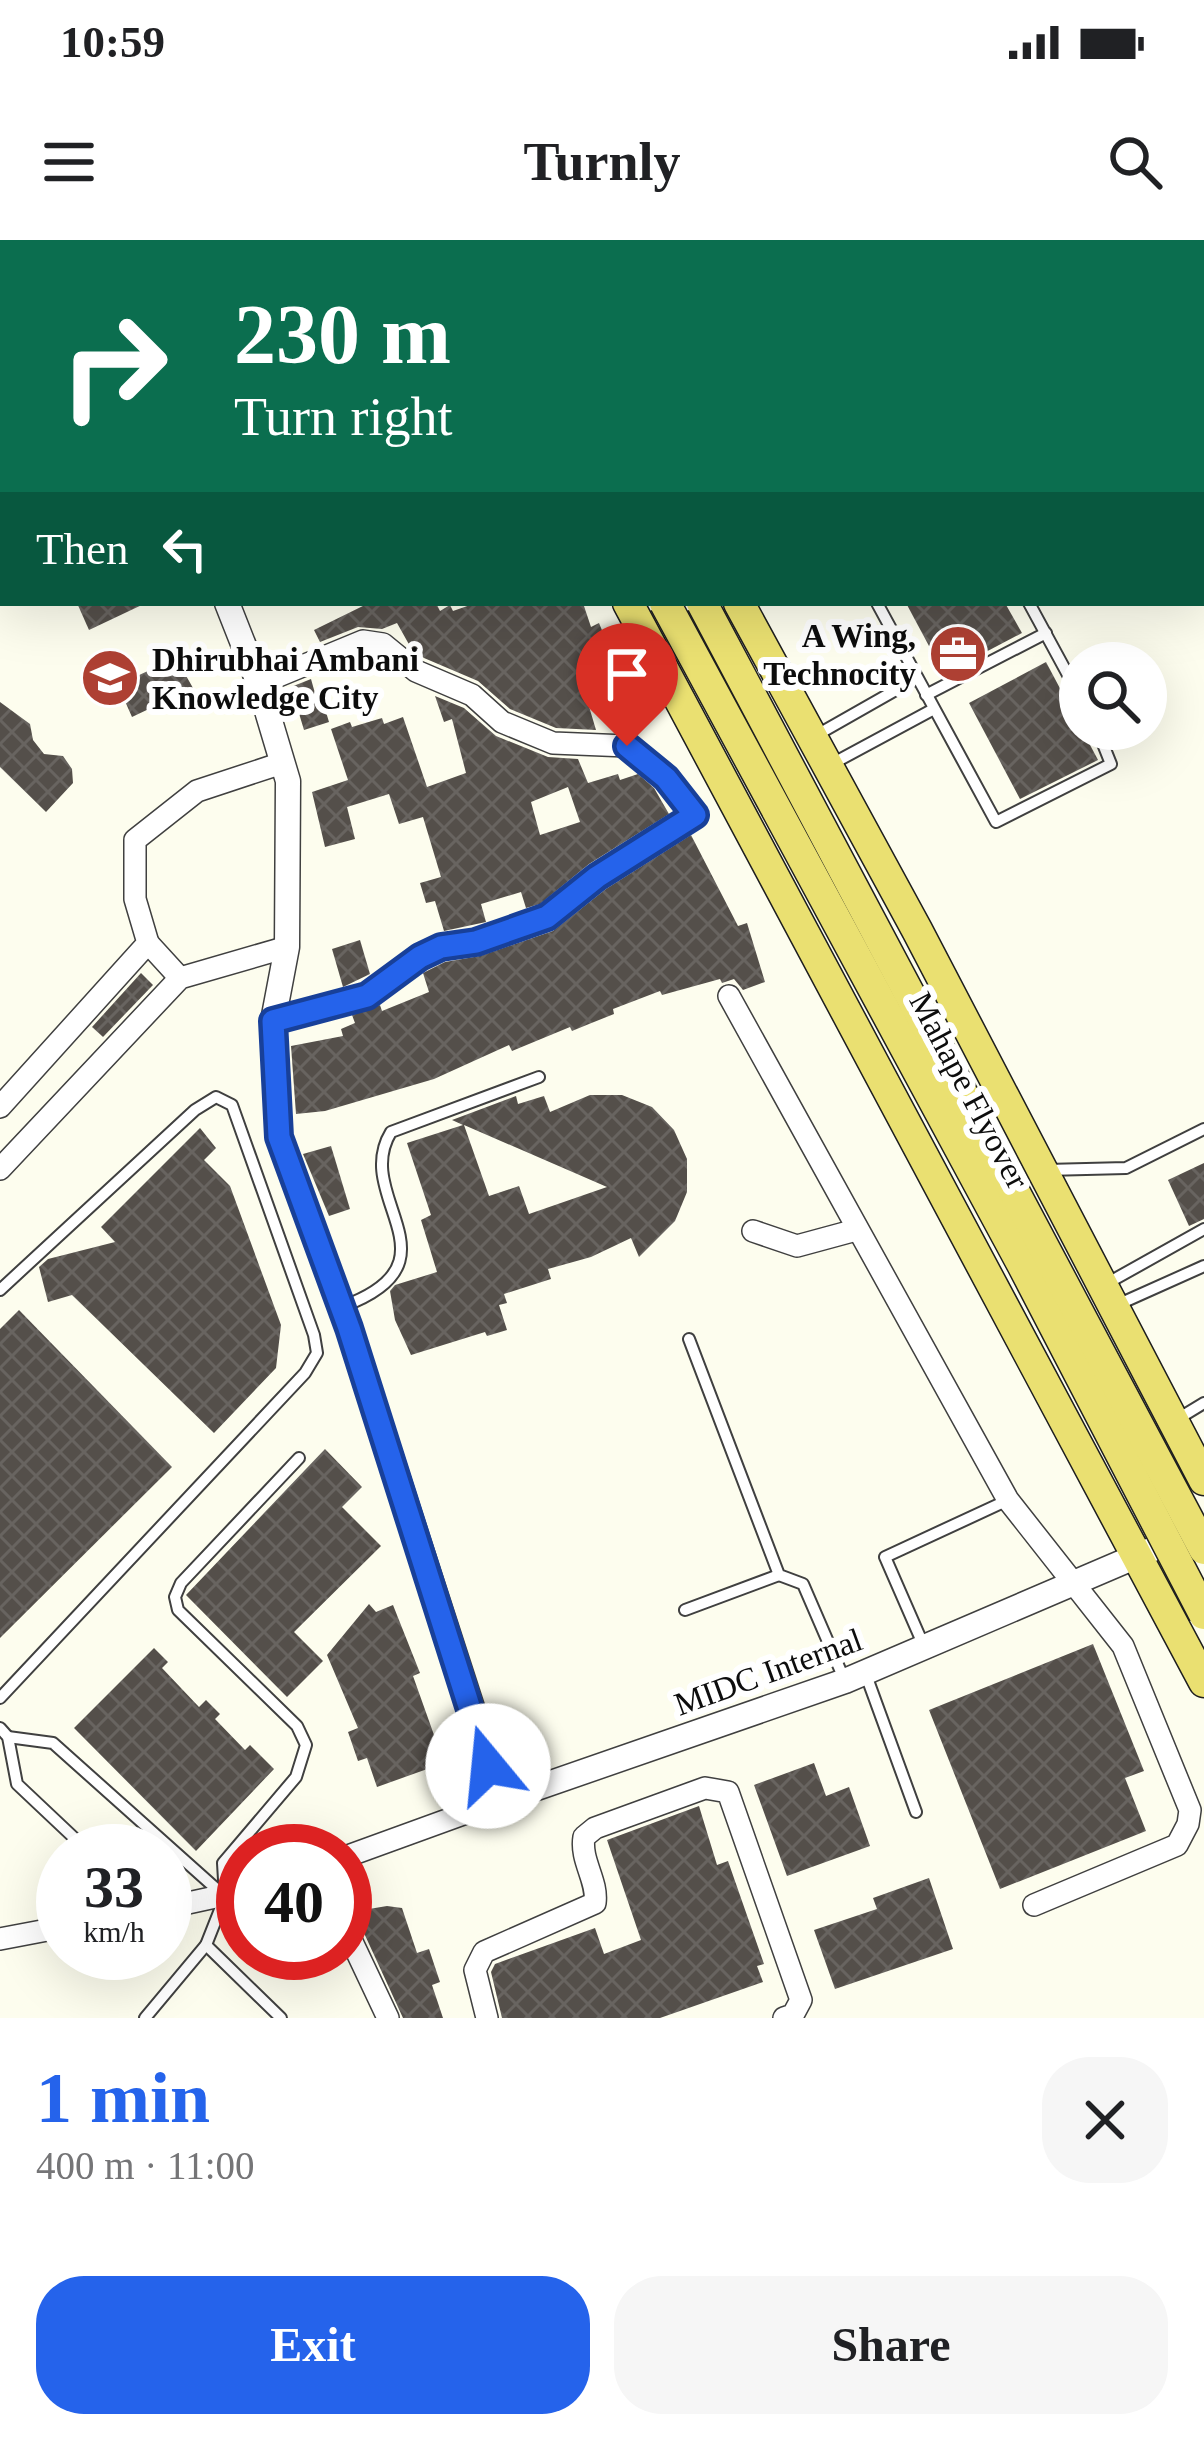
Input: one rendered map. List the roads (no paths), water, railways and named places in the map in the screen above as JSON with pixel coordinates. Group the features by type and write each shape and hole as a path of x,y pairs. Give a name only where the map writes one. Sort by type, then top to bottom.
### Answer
{"main road":[{"path":"630,606 1204,1682"},
{"name":"Mahape Flyover","path":"667,606 957,1142 1204,1614"},
{"name":"Mahape Flyover","path":"704,606 1204,1549"},
{"path":"742,606 1200,1465"}],"street":[{"path":"228,606 259,684 288,781 287,946 273,1021 279,1137 341,1308 502,1800"},
{"path":"259,684 363,641 374,641 416,670 472,695 502,722 554,743 627,746 666,778 695,815 597,877 547,917 476,942 441,947 367,996 273,1021"},
{"path":"180,978 148,943 135,899 135,840 197,790 282,763"},
{"path":"0,1107 148,943"},
{"path":"0,1168 180,978 287,946"},
{"path":"729,996 1008,1499 1123,1646 1190,1810 1177,1845 1034,1905"},
{"path":"753,1231 797,1246 856,1230"},
{"name":"MIDC Internal","path":"372,1847 855,1676 1074,1585 1204,1521"},
{"path":"488,2018 475,1970 484,1952 595,1904 582,1852 584,1837 595,1828 705,1788 717,1788 728,1792 801,2000 793,2015 784,2018"},
{"path":"0,1939 36,1932"},
{"path":"370,1980 388,2018"}],"lane":[{"path":"879,606 994,820 999,823 1112,764 1106,750"},
{"path":"1031,606 1059,657"},
{"path":"926,695 1046,633"},
{"path":"813,737 916,678"},
{"path":"828,766 932,710"},
{"path":"341,1308 389,1283 398,1271 402,1256 383,1163 384,1144 392,1132 539,1077"},
{"path":"0,1290 195,1110 216,1097 232,1105 317,1353 305,1373 0,1698"},
{"path":"1042,1171 1126,1168 1204,1130"},
{"path":"1108,1296 1204,1229"},
{"path":"1108,1296 1204,1266"},
{"path":"689,1340 779,1574"},
{"path":"1173,1421 1204,1403"},
{"path":"256,1824 296,1778 306,1745 297,1726 178,1610 176,1597 181,1583 299,1458"},
{"path":"924,1647 885,1557 1008,1499"},
{"path":"685,1610 779,1574 803,1584 855,1676 916,1812"},
{"path":"59,1824 17,1784 4,1732 53,1744 216,1879"},
{"path":"145,2018 216,1927"},
{"path":"206,1945 281,2018"}],"place":[{"name":"A Wing, Technocity","path":"958,654"},
{"name":"Dhirubhai Ambani Knowledge City","path":"110,678"}]}
